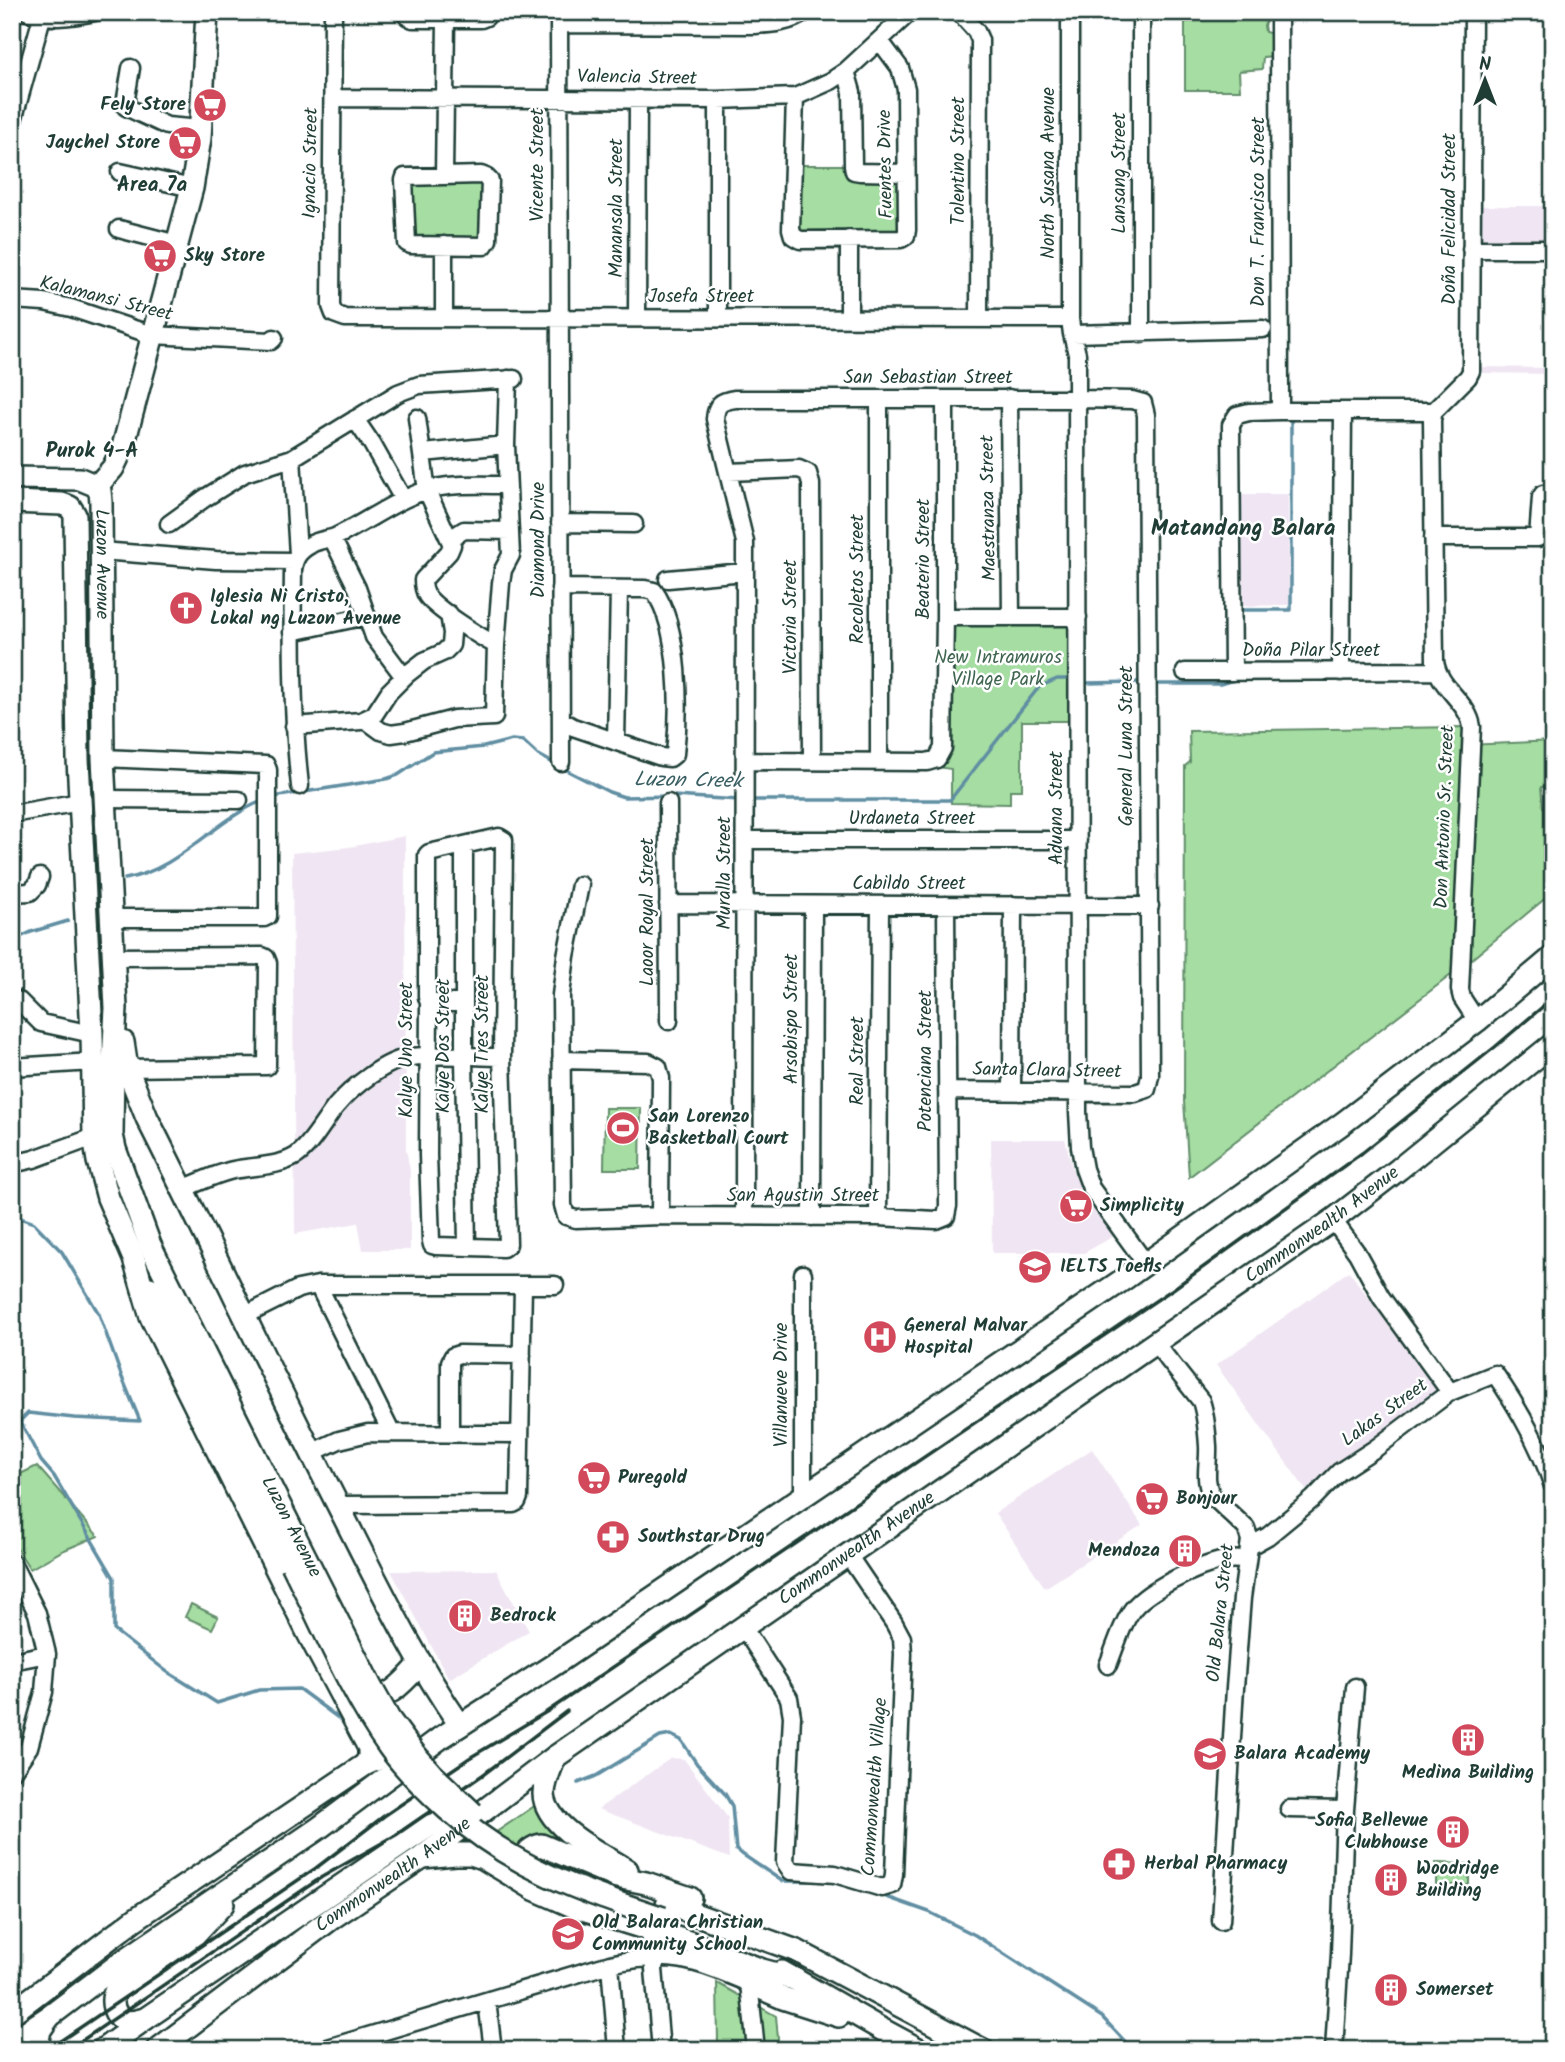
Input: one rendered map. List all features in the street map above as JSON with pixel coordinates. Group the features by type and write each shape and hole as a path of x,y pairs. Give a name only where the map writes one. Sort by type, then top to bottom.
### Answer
{"main road":[{"name":"Luzon Avenue","path":"203,13 200,129 192,188 121,454 97,486 101,502 103,758 116,1008 112,1135 156,1257 299,1561"},
{"path":"12,478 80,480 97,486"},
{"name":"Luzon Avenue","path":"12,502 62,504 72,509 75,519 78,759 92,1034 94,1137 108,1198 134,1259 166,1312 299,1561 370,1687 414,1753 447,1789 488,1825 534,1853 586,1877 660,1917"},
{"path":"12,2044 116,1966 246,1880 439,1739 803,1497 1146,1264 1343,1124 1477,1021 1553,957"},
{"name":"Luzon Avenue","path":"116,1008 127,1068 147,1118 311,1453 421,1663 460,1725"},
{"name":"Commonwealth Avenue","path":"157,2050 332,1918 421,1858 555,1757 1333,1220 1553,1044"},
{"name":"Luzon Avenue","path":"134,1259 151,1317 369,1748 366,1764"},
{"path":"337,1689 352,1697 376,1699 401,1685 421,1663"},
{"path":"12,2013 134,1920 366,1764 421,1740 439,1739"},
{"path":"555,1757 544,1794 551,1814 565,1829 646,1883"},
{"path":"102,2050 429,1826 491,1806"},
{"path":"534,1889 525,1874 524,1860 531,1849 541,1845 617,1877 646,1883 734,1914 797,1951 984,2050"},
{"path":"421,1858 471,1854 482,1858 510,1877 573,1906 660,1917 797,1951"},
{"path":"145,2019 128,2021 119,2016 112,2001 116,1990 195,1934 246,1880"},
{"path":"652,1957 660,1917"},
{"path":"660,1917 730,1942 916,2049"},
{"path":"12,2020 116,1966"},
{"path":"749,1983 783,1998 881,2029"},
{"path":"36,2050 40,2030 50,2016"},
{"path":"12,2044 25,2049"}],"street":[{"path":"12,124 35,14 58,18 95,12"},
{"name":"Ignacio Street","path":"333,12 331,306 334,314"},
{"path":"406,12 407,16 413,19 481,19 486,16 486,12"},
{"path":"559,18 754,25 775,24 798,18 804,12"},
{"name":"Valencia Street","path":"333,98 718,100 794,97 831,81 846,71 910,12"},
{"name":"Tolentino Street","path":"958,12 976,31 980,40 979,318"},
{"name":"North Susana Avenue","path":"1070,12 1071,327"},
{"name":"Lansang Street","path":"1141,12 1141,334"},
{"name":"Don T. Francisco Street","path":"1279,12 1280,411"},
{"name":"Doña Felicidad Street","path":"1434,411 1471,371 1473,12"},
{"name":"Vicente Street","path":"559,18 559,318"},
{"path":"444,176 446,19"},
{"name":"Fuentes Drive","path":"794,97 793,236 800,240 901,239 906,236 906,89 900,68 880,41"},
{"path":"131,68 126,107 158,124 200,129"},
{"path":"846,71 852,92 855,171 906,173"},
{"name":"Manansala Street","path":"637,318 638,99"},
{"path":"718,100 718,318"},
{"path":"120,172 192,188"},
{"path":"481,175 490,181 488,240 484,246 407,243 405,177 444,176 481,175"},
{"path":"119,229 177,244"},
{"path":"849,239 849,318"},
{"path":"444,245 444,318"},
{"path":"1471,249 1553,249"},
{"name":"Kalamansi Street","path":"12,300 44,302 71,308 152,335 271,341 274,338"},
{"name":"Josefa Street","path":"334,314 345,318 979,318 1141,334 1263,328"},
{"name":"Diamond Drive","path":"559,318 561,762"},
{"name":"Aduana Street","path":"1071,327 1077,354 1080,1147 1091,1188 1146,1264"},
{"path":"169,524 245,473 292,458 382,401 419,385 511,379 506,445 511,555 503,570 501,583 494,717 454,719 391,734 381,731 366,720"},
{"name":"San Sebastian Street","path":"716,407 722,401 735,399 1009,398 1132,400 1143,403"},
{"name":"Maestranza Street","path":"1009,398 1011,617"},
{"name":"Recoletos Street","path":"879,399 879,760"},
{"name":"Beaterio Street","path":"879,760 927,762 937,759 943,748 945,399"},
{"name":"General Luna Street","path":"1143,403 1146,415 1150,906 1150,1076 1147,1089"},
{"name":"Muralla Street","path":"716,407 715,419 745,542 744,1217"},
{"path":"1233,672 1231,425 1237,415 1280,411 1434,411 1433,598 1436,671"},
{"path":"1341,671 1343,411"},
{"path":"417,418 427,491 433,509 452,545 449,552 423,580 426,596 496,645"},
{"path":"355,419 403,499"},
{"path":"423,453 506,445"},
{"path":"292,458 296,557 292,632 294,726 300,786"},
{"name":"Victoria Street","path":"728,472 799,469 808,473 811,484 812,761"},
{"path":"101,551 216,560 296,557 311,544 332,538 368,521 403,499 446,486 507,485"},
{"path":"1433,538 1538,538 1541,497 1544,494 1553,494"},
{"path":"560,523 634,524"},
{"path":"450,539 464,530 510,531"},
{"path":"332,538 357,588 374,637 404,677"},
{"path":"668,579 744,572"},
{"path":"560,588 654,591 659,598 673,638 675,654 675,754 670,758 661,757 573,727 561,720"},
{"path":"616,742 619,589"},
{"path":"294,726 366,720 374,715 389,692 404,677 451,645 449,614"},
{"path":"292,632 366,617"},
{"path":"945,617 1078,617"},
{"name":"Doña Pilar Street","path":"1185,671 1436,671"},
{"name":"Don Antonio Sr. Street","path":"1436,671 1469,714 1472,727 1460,990 1477,1021"},
{"path":"103,758 268,767 268,916 111,918"},
{"path":"745,761 879,760"},
{"path":"105,799 239,800"},
{"path":"12,814 80,802"},
{"name":"Laoor Royal Street","path":"668,803 669,1021"},
{"name":"Kalye Tres Street","path":"464,846 499,837 504,840 502,1057 507,1247 467,1247"},
{"name":"Urdaneta Street","path":"746,841 1078,840"},
{"name":"Kalye Uno Street","path":"464,846 427,855 428,1155 432,1245 467,1247"},
{"name":"Kalye Dos Street","path":"464,846 467,1247"},
{"path":"12,893 30,892 40,877"},
{"path":"580,885 563,977 561,1060 648,1062 658,1067 661,1078 660,1216"},
{"name":"Cabildo Street","path":"668,904 1150,906"},
{"name":"Arsobispo Street","path":"812,1217 813,905"},
{"name":"Real Street","path":"878,1217 880,905"},
{"name":"Potenciana Street","path":"946,1216 947,905"},
{"path":"1012,1091 1013,905"},
{"path":"114,957 262,956 268,963 267,1066 127,1068"},
{"path":"12,998 19,1000 41,1023 92,1034"},
{"path":"429,1003 464,1003"},
{"path":"183,1189 229,1171 294,1157 344,1098 360,1084 401,1059 428,1056 502,1057"},
{"name":"San Agustin Street","path":"561,1060 563,1205 566,1216 576,1219 660,1216 878,1217 936,1220 946,1216"},
{"path":"12,1067 93,1062"},
{"name":"Santa Clara Street","path":"947,1091 1135,1093 1147,1089"},
{"path":"12,1164 94,1137"},
{"name":"Lakas Street","path":"1248,1553 1313,1499 1339,1472 1450,1392 1381,1297 1357,1253 1333,1220"},
{"name":"Villanueve Drive","path":"803,1274 803,1497"},
{"path":"244,1316 298,1289 318,1285 555,1285"},
{"path":"318,1285 391,1432"},
{"path":"338,1505 517,1502 523,1286"},
{"name":"Old Balara Street","path":"1154,1343 1201,1401 1208,1447 1208,1490 1250,1534 1235,1688 1221,1921"},
{"path":"450,1433 450,1362 453,1356 522,1355"},
{"path":"1450,1392 1495,1374 1530,1430 1553,1486"},
{"path":"311,1453 356,1435 391,1432 520,1434"},
{"path":"1108,1665 1129,1614 1146,1595 1191,1572 1248,1553"},
{"name":"Commonwealth Village","path":"743,1628 789,1698 792,1716 785,1862 787,1867 791,1871 835,1874 888,1888 892,1885 894,1874 904,1654 902,1637 848,1555"},
{"path":"12,1563 37,1613 47,1654 44,1692 29,1747 12,1772"},
{"path":"12,1661 47,1654"},
{"path":"1334,2050 1345,1810 1355,1687"},
{"path":"1289,1809 1345,1810"},
{"path":"652,1957 661,2050"},
{"path":"321,2050 356,2045 487,2001 610,1964 652,1957 702,1964 749,1983 756,2050"},
{"path":"610,1964 617,2050"},
{"path":"487,2001 493,2050"}],"shaded area":[{"path":"1473,206 1553,206 1553,253 1473,255"},
{"path":"1479,367 1553,368 1553,397 1552,374 1478,373"},
{"path":"1235,494 1288,494 1289,605 1236,606"},
{"path":"405,836 406,1149 410,1170 410,1250 363,1250 358,1223 295,1234 292,853 349,847"},
{"path":"991,1139 1065,1139 1073,1171 1081,1189 1114,1236 1084,1253 992,1253"},
{"path":"1349,1271 1439,1395 1306,1490 1216,1365"},
{"path":"1092,1449 1142,1525 1045,1588 995,1513"},
{"path":"496,1570 529,1631 449,1679 391,1571"},
{"path":"671,1758 684,1759 728,1818 729,1858 598,1809"}],"green space":[{"path":"1185,12 1272,12 1264,25 1265,32 1273,34 1274,56 1263,57 1262,69 1239,71 1240,90 1185,90"},
{"path":"797,165 850,165 898,176 898,234 797,233"},
{"path":"408,179 483,181 482,239 407,238"},
{"name":"New Intramuros Village Park","path":"950,621 1074,621 1074,721 1022,721 1022,790 1010,790 1010,804 951,803 951,769 937,767"},
{"path":"1462,727 1467,745 1553,741 1553,787 1541,787 1543,807 1553,811 1553,892 1473,958 1189,1177 1184,1101 1185,766 1190,762 1189,731"},
{"name":"San Lorenzo Basketball Court","path":"605,1108 641,1108 640,1169 604,1169"},
{"path":"37,1466 98,1536 62,1551 30,1569 12,1541 12,1478"},
{"path":"191,1604 218,1617 212,1629 185,1617"},
{"path":"536,1805 549,1828 585,1856 476,1846"},
{"path":"1436,1863 1469,1864 1469,1885 1436,1885"},
{"path":"717,1983 776,2016 779,2050 747,2050 747,2042 718,2042"}],"waterway":[{"name":"Luzon Creek","path":"1239,610 1291,610 1291,421"},
{"name":"Luzon Creek","path":"748,800 950,800 1039,687 1057,679 1070,679"},
{"name":"Luzon Creek","path":"1159,684 1220,684 1237,679"},
{"name":"Luzon Creek","path":"1086,683 1139,682"},
{"name":"Luzon Creek","path":"273,797 386,779 398,775 433,752 484,747 512,740 523,741 537,754 555,764"},
{"name":"Luzon Creek","path":"562,768 624,797 673,796 740,800"},
{"name":"Luzon Creek","path":"125,879 145,874 163,865 228,820 262,801"},
{"name":"Luzon Creek","path":"12,941 68,921"},
{"path":"12,1215 34,1223 62,1252 99,1314 140,1421 28,1413 20,1421 41,1461 54,1476 114,1578 114,1630 166,1671 217,1703 259,1690 299,1689 341,1720"},
{"path":"578,1783 596,1776 660,1737 671,1735 681,1740 732,1806 736,1850 782,1881 834,1881"},
{"path":"881,1895 929,1912 975,1935 1102,2017 1133,2050"}],"railway":[{"path":"47,2050 316,1868 384,1816 471,1757 548,1711 1173,1289 1362,1153 1553,998"},
{"path":"68,2050 322,1877 396,1835 484,1774 567,1711"}],"place":[{"name":"Fely Store","path":"210,105"},
{"name":"Jaychel Store","path":"185,143"},
{"name":"Sky Store","path":"160,256"},
{"name":"Iglesia Ni Cristo, Lokal ng Luzon Avenue","path":"186,608"},
{"name":"San Lorenzo Basketball Court","path":"623,1128"},
{"name":"Simplicity","path":"1076,1206"},
{"name":"IELTS Toefls","path":"1035,1267"},
{"name":"General Malvar Hospital","path":"880,1337"},
{"name":"Puregold","path":"594,1478"},
{"name":"Bonjour","path":"1152,1499"},
{"name":"Southstar Drug","path":"613,1537"},
{"name":"Mendoza","path":"1185,1551"},
{"name":"Bedrock","path":"465,1616"},
{"name":"Medina Building","path":"1468,1740"},
{"name":"Balara Academy","path":"1210,1754"},
{"name":"Sofia Bellevue Clubhouse","path":"1453,1832"},
{"name":"Herbal Pharmacy","path":"1119,1864"},
{"name":"Woodridge Building","path":"1391,1880"},
{"name":"Old Balara Christian Community School","path":"568,1934"},
{"name":"Somerset","path":"1391,1990"}],"district":[{"name":"Area 7a","path":"152,185"},
{"name":"Purok 4-A","path":"92,451"},
{"name":"Matandang Balara","path":"1243,529"}]}
